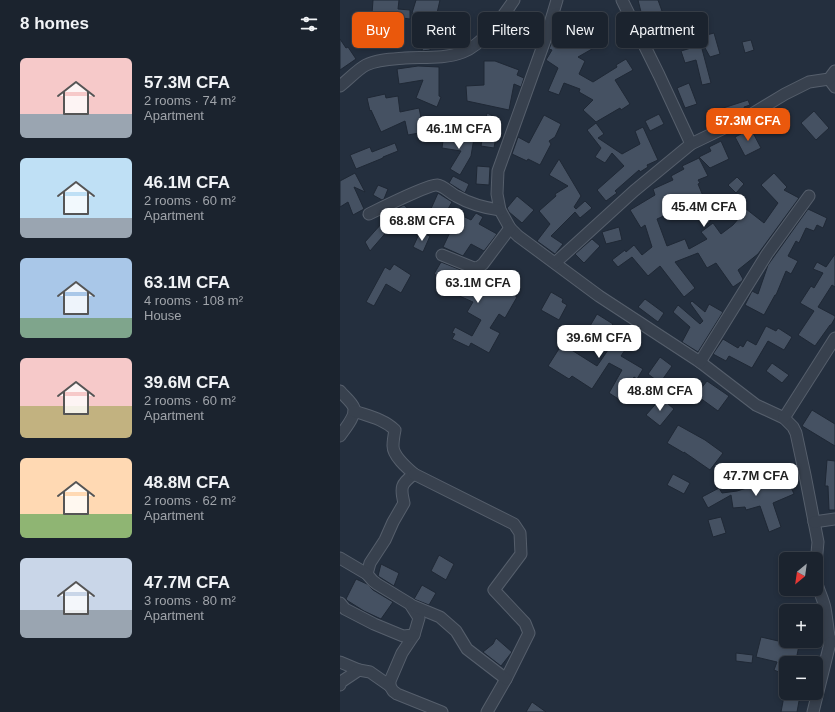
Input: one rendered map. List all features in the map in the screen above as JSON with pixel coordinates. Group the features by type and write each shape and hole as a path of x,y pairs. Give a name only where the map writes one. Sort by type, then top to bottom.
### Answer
{"street":[{"path":"340,86 366,65 376,61 447,56 464,52 478,43 499,21 514,0"},
{"path":"557,0 545,40 498,170 497,194 500,210 510,228 518,236 599,296 700,362 756,405 784,418 793,427 796,433 806,475 818,542 817,552"},
{"path":"622,0 691,144"},
{"path":"555,263 634,191 691,144 748,117 785,94 809,82 833,79"},
{"path":"369,214 436,185 464,200 486,208 500,210"},
{"path":"700,362 767,254 809,196"},
{"path":"442,255 474,268 479,267 483,264 510,228"},
{"path":"784,418 835,338"},
{"path":"340,390 354,407 352,417 340,436"},
{"path":"354,412 384,421 395,430 393,447 394,452 405,467 414,474 514,524 520,533 521,554 494,590 525,623 529,633 506,679 487,712"},
{"path":"368,574 370,563 385,540 404,503 401,491 403,486 414,474"},
{"path":"814,522 835,518"},
{"path":"340,558 368,574 377,584 410,604 440,617 456,631 467,649 506,679"},
{"path":"813,712 832,642 825,608 821,596"},
{"path":"340,602 345,608 374,624 403,636 414,635"},
{"path":"390,686 390,680 402,653 414,635 419,618 410,604"},
{"path":"340,662 359,670 370,672 390,686 397,694 442,712"},
{"path":"340,684 359,670"}],"building":[{"path":"373,0 399,0 398,9 410,10 410,19 404,18 404,12 372,12"},
{"path":"416,0 440,0 437,12 412,12"},
{"path":"638,0 658,0 662,11 658,12 641,12"},
{"path":"714,33 720,54 710,57 705,48 708,48 708,35"},
{"path":"340,39 346,48 348,47 356,59 340,70"},
{"path":"751,40 754,50 745,53 742,42"},
{"path":"552,42 552,48 594,48 578,57 585,61 579,74 593,82 617,67 616,65 626,59 633,70 615,80 630,104 596,122 583,110 593,100 579,92 580,89 564,83 559,95 548,91 558,68 546,60 552,50 549,49"},
{"path":"423,48 430,48 430,50 422,51"},
{"path":"691,48 702,48 711,83 702,85 696,60 685,63 681,51"},
{"path":"484,61 495,61 519,70 517,75 524,78 521,87 514,84 509,110 467,101 466,86 484,85"},
{"path":"418,66 439,67 439,96 441,97 437,107 416,98 423,80 399,84 397,69"},
{"path":"689,83 697,104 685,108 677,88"},
{"path":"385,94 386,98 398,96 400,112 419,108 424,132 408,135 405,121 381,132 371,110 370,111 367,98"},
{"path":"748,100 750,105 744,107 745,110 734,114 733,112 724,116 720,109"},
{"path":"814,111 829,128 816,140 801,123"},
{"path":"487,113 499,119 494,148 481,146"},
{"path":"659,114 664,124 650,131 645,121"},
{"path":"544,115 561,124 555,137 549,141 551,144 540,165 512,154 518,137 529,143"},
{"path":"596,123 604,134 598,138 622,154 640,144 635,131 643,127 658,160 647,165 648,167 640,172 639,170 615,191 617,193 606,201 597,190 624,166 612,153 605,163 595,157 601,148 587,130"},
{"path":"751,129 761,148 745,156 735,137"},
{"path":"444,134 474,138 471,156 460,175 450,169 461,151 442,148"},
{"path":"721,141 729,159 710,168 699,157 711,151 709,147"},
{"path":"395,143 398,151 356,169 350,155 370,147 372,152"},
{"path":"699,158 708,176 698,180 700,183 698,184 706,203 719,197 725,208 716,212 708,224 698,216 692,219 686,206 657,219 667,246 685,239 689,249 707,239 701,232 713,223 721,234 733,225 739,218 726,206 734,198 764,223 778,203 761,185 774,173 787,187 784,190 799,198 758,254 738,270 743,279 733,287 716,263 707,268 698,253 675,262 695,288 684,297 660,266 648,276 632,257 618,267 612,260 625,250 626,252 634,245 642,255 652,247 645,225 641,228 630,210 655,195 653,189 673,180 671,176 684,169 682,166"},
{"path":"559,159 581,196 574,207 576,209 585,201 592,208 580,218 575,212 551,236 563,244 555,254 537,241 550,224 539,211 556,196 555,194 568,186 549,175"},
{"path":"477,166 490,167 489,185 476,184"},
{"path":"355,173 365,192 354,187 364,209 353,215 348,202 340,207 340,181"},
{"path":"453,176 469,184 465,193 449,183"},
{"path":"737,177 744,184 736,193 728,185"},
{"path":"378,185 388,189 384,199 382,200 373,195"},
{"path":"438,193 452,202 448,209 471,220 476,213 483,217 479,224 497,234 484,251 471,244 463,256 443,247 453,226 436,218 437,215 430,211"},
{"path":"517,196 534,210 522,223 509,212 507,208"},
{"path":"404,205 415,215 409,222 394,210"},
{"path":"808,209 827,218 823,228 817,225 814,231 806,228 799,243 796,241 788,256 798,261 791,274 786,271 776,295 764,315 745,305 752,291 758,294 768,265"},
{"path":"382,223 389,229 370,251 365,242"},
{"path":"619,227 622,240 606,244 602,232"},
{"path":"420,232 430,236 423,252 413,247"},
{"path":"592,239 600,246 584,263 575,254"},
{"path":"835,254 835,287 832,285 818,307 835,316 835,318 815,346 798,335 814,311 800,303 811,286 814,288 823,273 813,269 817,262 826,267"},
{"path":"441,262 471,274 478,274 485,277 517,297 505,318 499,314 490,328 500,333 489,353 471,343 469,347 452,339 455,334 452,333 455,327 472,336 481,320 467,312 473,302 448,291 451,283 434,274"},
{"path":"394,264 411,275 401,293 386,284 374,306 366,302 385,267 390,270"},
{"path":"551,292 563,299 562,302 567,305 559,320 541,310"},
{"path":"645,299 664,313 658,322 638,307"},
{"path":"692,301 705,312 709,304 723,312 698,352 682,342 690,327 673,312 678,305 700,324 703,321 690,303"},
{"path":"597,314 633,338 621,356 643,369 637,379 634,377 620,400 609,393 622,370 609,363 592,389 572,376 569,379 548,366 562,344 597,366 608,350 605,349 608,346 586,333"},
{"path":"766,326 776,331 778,328 792,337 784,350 768,341 752,368 729,356 726,361 713,354 723,339 738,348 740,345 743,347 747,340 756,345"},
{"path":"660,357 672,366 660,383 648,374"},
{"path":"772,363 789,375 782,383 766,371"},
{"path":"707,381 729,396 718,411 696,395"},
{"path":"661,398 674,409 660,426 646,415"},
{"path":"812,410 835,424 835,446 802,426"},
{"path":"678,425 705,440 723,453 710,470 684,452 667,443"},
{"path":"827,460 835,461 835,510 829,510 828,486 825,486"},
{"path":"746,464 762,486 786,476 794,494 773,503 781,527 769,532 760,506 746,510 745,507 733,508 731,495 708,508 702,497 719,488 722,493 737,491 753,486 740,468"},
{"path":"673,474 690,483 684,494 667,485"},
{"path":"721,517 726,533 713,537 708,520"},
{"path":"439,555 454,564 446,580 431,571"},
{"path":"381,564 399,573 394,586 378,576"},
{"path":"356,579 367,584 373,590 393,602 381,619 364,611 346,599"},
{"path":"422,585 436,593 429,605 414,599"},
{"path":"761,637 779,641 779,648 798,648 797,655 800,656 779,656 779,672 774,670 777,662 756,657"},
{"path":"496,638 512,652 501,666 483,652 493,644"},
{"path":"736,653 753,655 752,663 736,661"},
{"path":"783,700 800,700 797,712 781,712"},
{"path":"532,702 546,712 526,712"}]}
